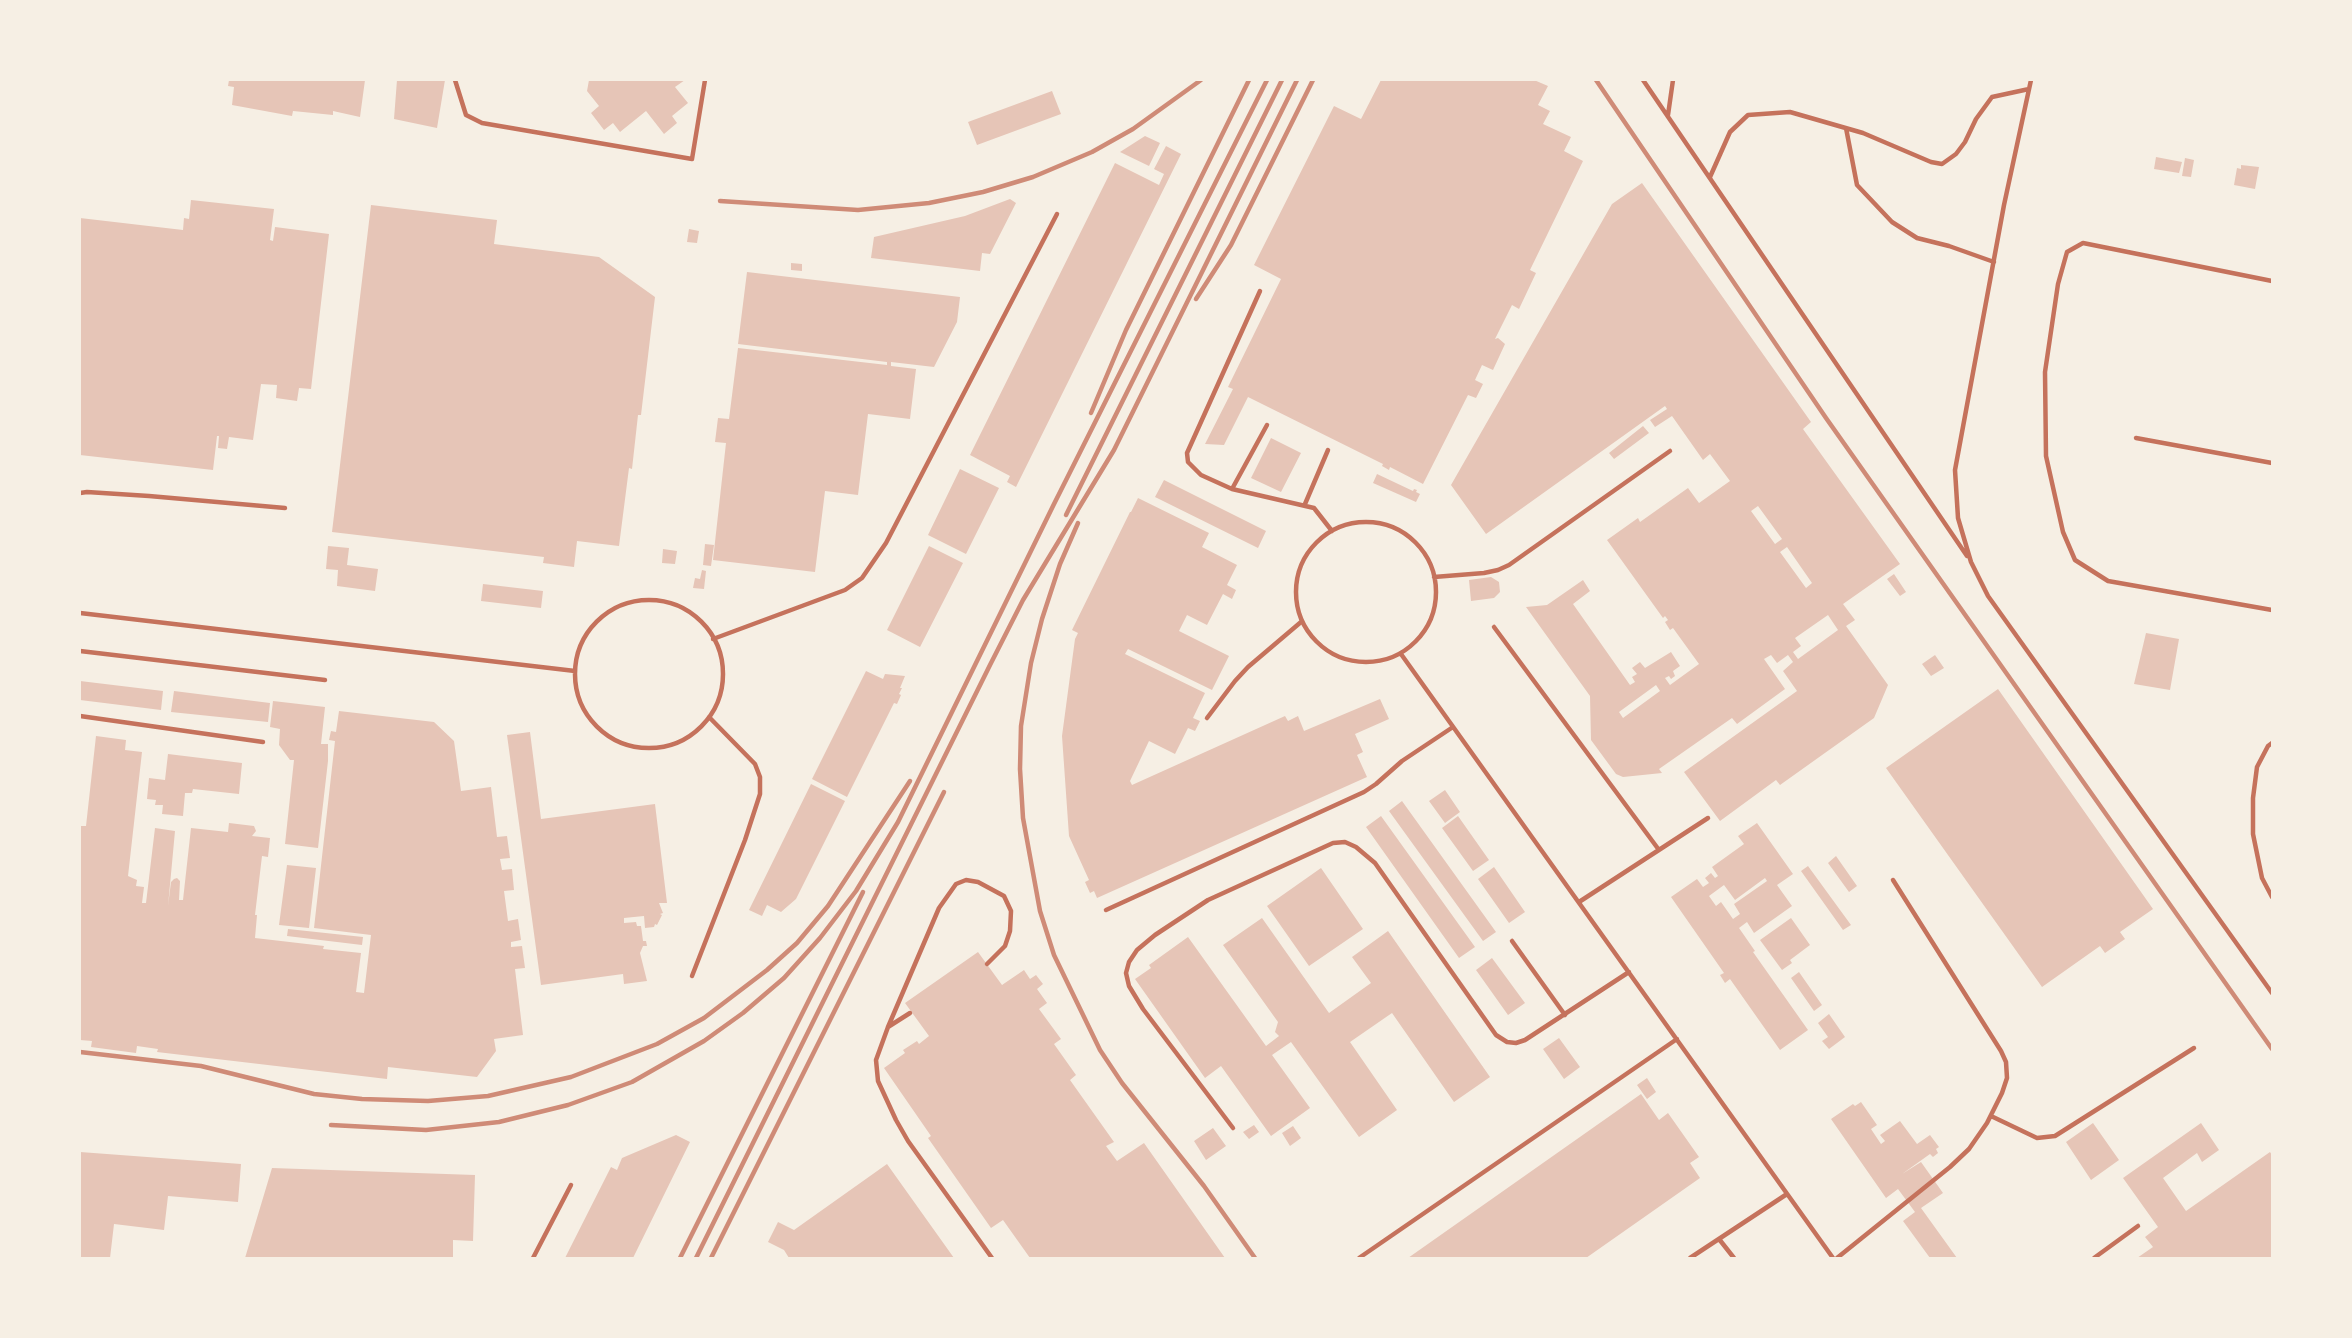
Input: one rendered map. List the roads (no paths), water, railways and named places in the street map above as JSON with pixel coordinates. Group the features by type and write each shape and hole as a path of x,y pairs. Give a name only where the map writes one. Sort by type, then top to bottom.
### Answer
{"lane":[{"path":"455,80 466,115 482,123 692,159 705,80"},
{"path":"1644,80 1971,562 1988,596 2272,993"},
{"path":"1668,117 1673,80"},
{"path":"1971,562 1958,518 1955,470 2031,80"},
{"path":"1710,177 1730,132 1748,115 1790,112 1863,133 1931,162 1942,164 1961,148 1992,97 2029,89"},
{"path":"1846,128 1857,186 1892,222 1917,238 1949,246 1994,262"},
{"path":"713,639 845,590 862,578 886,543 1057,214"},
{"path":"2272,281 2083,243 2067,252 2058,284 2045,372 2046,456 2063,532 2075,560 2108,581 2272,610"},
{"path":"1260,291 1187,453 1188,462 1194,470 1232,489 1285,502 1305,504 1314,508 1332,531"},
{"path":"1232,489 1267,425"},
{"path":"2136,438 2272,463"},
{"path":"1305,504 1328,450"},
{"path":"1434,576 1484,573 1509,565 1670,451"},
{"path":"80,493 108,493 285,508"},
{"path":"1369,520 1394,526 1416,541 1431,562 1437,588 1434,614 1421,637 1401,654 1376,662 1350,662 1326,651 1308,633 1297,609 1296,583 1304,558 1320,537 1332,531 1343,525 1369,520"},
{"path":"658,600 686,609 707,627 720,652 723,675 719,698 709,717 690,736 663,747 639,748 613,740 590,721 579,701 575,671 579,647 590,629 606,613 632,602 658,600"},
{"path":"80,613 575,671"},
{"path":"1207,718 1234,681 1302,622"},
{"path":"1494,627 1659,850"},
{"path":"80,651 326,680"},
{"path":"1401,654 1835,1258 1950,1167 1969,1149 1991,1116 2007,1078 2006,1062 2001,1051 1893,880"},
{"path":"80,716 263,742"},
{"path":"692,976 745,840 760,794 760,777 755,764 709,717"},
{"path":"1106,910 1364,792 1402,761 1453,727"},
{"path":"2272,743 2268,746 2257,767 2253,798 2253,834 2262,878 2272,897"},
{"path":"1579,902 1708,818"},
{"path":"1233,1128 1138,1002 1129,986 1126,973 1129,962 1137,950 1155,935 1208,900 1333,843 1346,842 1356,847 1375,863 1497,1035 1507,1042 1516,1043 1525,1040 1629,972"},
{"path":"987,964 1005,946 1010,931 1011,911 1004,896 978,882 966,880 956,884 939,908 876,1060 878,1081 884,1098 908,1141 992,1258"},
{"path":"1512,941 1565,1015"},
{"path":"888,1027 910,1013"},
{"path":"1359,1258 1677,1039"},
{"path":"1991,1116 2037,1138 2055,1136 2194,1048"},
{"path":"533,1258 571,1185"},
{"path":"1690,1258 1787,1194"},
{"path":"2094,1258 2138,1226"},
{"path":"1719,1239 1734,1258"}],"railway":[{"path":"720,201 858,210 929,203 983,192 1033,177 1092,152 1133,129 1201,80"},
{"path":"1091,413 1126,330 1249,80"},
{"path":"331,1125 426,1130 499,1122 568,1105 632,1082 704,1041 743,1013 784,978 820,938 856,891 898,822 1054,504 1267,80"},
{"path":"1066,515 1282,80"},
{"path":"696,1258 1023,600 1114,450 1297,80"},
{"path":"1196,299 1231,245 1313,80"},
{"path":"1596,80 1826,418 2272,1049"},
{"path":"1078,523 1060,564 1042,619 1031,663 1021,726 1020,769 1023,818 1040,911 1054,955 1100,1050 1122,1083 1204,1186 1255,1258"},
{"path":"80,1052 201,1066 314,1094 362,1099 428,1101 488,1096 571,1077 657,1044 704,1018 767,970 797,943 828,906 910,781"},
{"path":"711,1258 944,792"},
{"path":"680,1258 863,892"}]}
